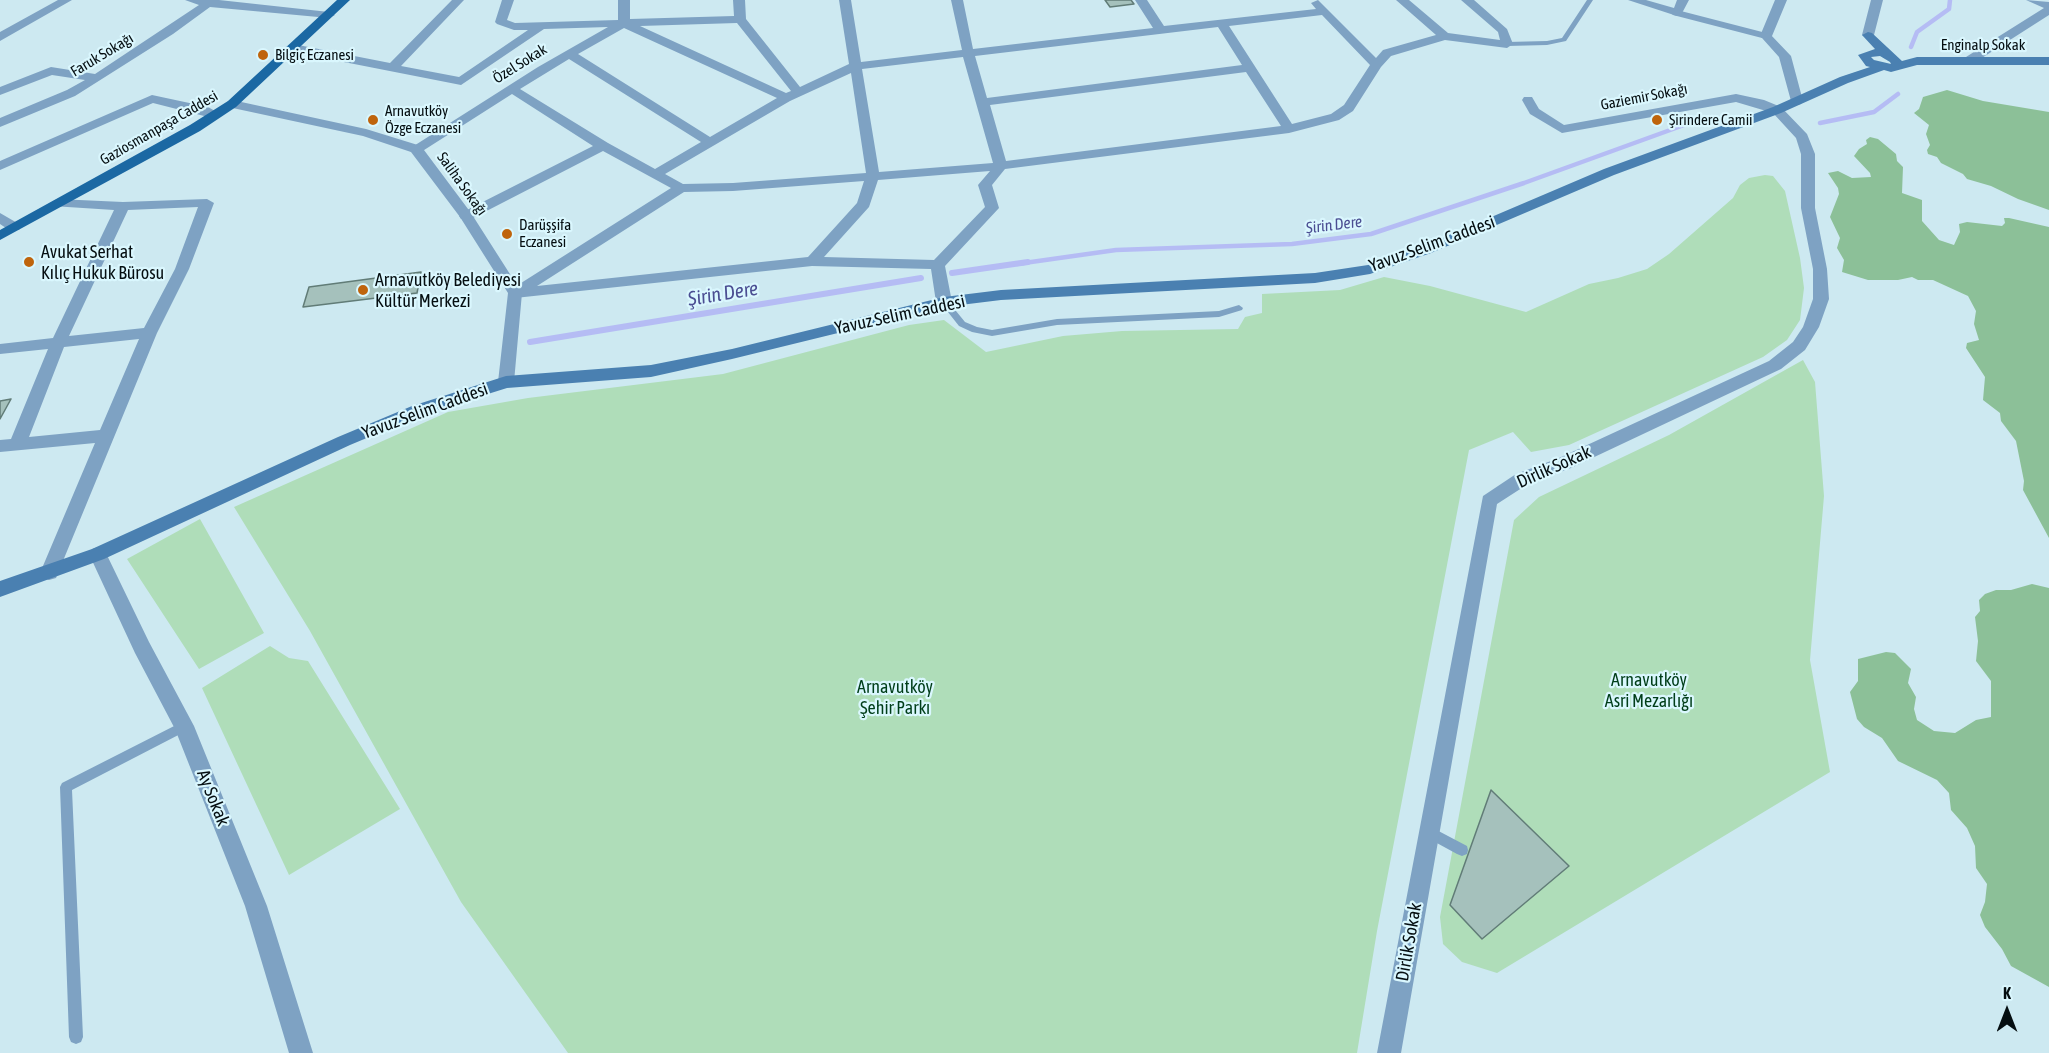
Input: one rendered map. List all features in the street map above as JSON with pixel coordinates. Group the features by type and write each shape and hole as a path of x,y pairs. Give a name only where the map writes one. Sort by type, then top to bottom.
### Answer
{"main road":[{"name":"Gaziosmanpaşa Caddesi","path":"0,236 232,105 344,0"},
{"path":"1866,57 1868,35"},
{"path":"1868,35 1893,59"},
{"path":"1844,80 1873,52 1893,59"},
{"path":"1866,57 1881,67"},
{"path":"1844,80 1881,67 1891,68 1893,59"},
{"name":"Enginalp Sokak","path":"1893,59 2049,61"},
{"name":"Yavuz Selim Caddesi","path":"0,589 98,554 344,441 418,410 506,382 651,371 732,354 944,302 1001,295 1315,278 1370,268 1426,250 1609,172 1777,110 1844,80"}],"street":[{"path":"3,33 66,0"},
{"path":"191,0 329,15"},
{"path":"393,67 458,0"},
{"path":"508,0 501,22 514,27 740,19"},
{"path":"624,0 624,23"},
{"path":"739,0 740,19 792,95"},
{"path":"812,261 864,204 873,175 845,0"},
{"path":"957,0 968,52 1001,166"},
{"path":"1141,0 1160,30"},
{"path":"1313,0 1376,65"},
{"path":"1402,0 1445,36"},
{"path":"512,89 603,146 681,188 733,187 1001,166 1289,129 1335,117 1350,108 1376,65 1387,53 1411,44 1445,36 1507,44 1503,31 1467,0"},
{"path":"1634,0 1766,36 1785,56 1797,101"},
{"path":"1677,13 1683,0"},
{"path":"1766,36 1781,0"},
{"path":"1868,35 1876,0"},
{"path":"1970,60 2008,38 2049,8 2032,0"},
{"name":"Faruk Sokağı","path":"0,123 71,93 211,2"},
{"path":"655,174 792,95 855,66 1325,11"},
{"path":"624,23 792,95"},
{"name":"Özel Sokak","path":"416,149 569,54 624,23"},
{"path":"1221,23 1289,129"},
{"path":"293,48 461,81 540,27"},
{"path":"569,54 710,142"},
{"path":"983,102 1251,68"},
{"path":"0,91 51,71 97,78"},
{"name":"Gaziemir Sokağı","path":"1528,100 1534,111 1562,129 1642,112 1736,98 1760,103 1777,110"},
{"path":"0,166 152,99 204,110 216,115"},
{"name":"Saliha Sokağı","path":"232,105 366,133 416,149 466,216 515,293"},
{"name":"Dirlik Sokak","path":"1389,1053 1489,501 1522,479 1565,463 1775,365 1799,346 1811,327 1821,299 1820,269 1808,208 1808,154 1802,137 1777,110"},
{"path":"466,216 603,146"},
{"path":"515,293 812,261 938,265 992,208 985,184 1001,166"},
{"path":"515,293 681,188"},
{"path":"49,573 149,333 182,269 207,203 123,206 57,203"},
{"path":"8,445 123,206"},
{"path":"0,217 14,227"},
{"path":"938,265 944,302"},
{"path":"506,382 515,293"},
{"path":"0,349 149,333"},
{"path":"8,445 106,436"},
{"name":"Ay Sokak","path":"98,554 142,647 184,726 256,906 301,1053"}],"lane":[{"path":"1507,44 1547,43 1564,40 1590,0"},
{"path":"944,302 962,324 975,330 992,333 1057,322 1219,314 1239,308"},
{"path":"76,1037 66,787 184,726"},
{"path":"1429,832 1462,850"}],"green space":[{"path":"1947,90 1983,101 2049,112 2049,210 1991,186 1967,179 1963,174 1941,163 1937,157 1928,154 1927,150 1930,145 1926,134 1929,125 1914,113 1919,109 1923,97"},
{"path":"1870,137 1878,139 1896,154 1897,161 1903,167 1902,193 1922,200 1922,221 1939,240 1954,245 1960,232 1959,224 1967,222 2002,226 2005,223 2004,218 2009,218 2049,227 2049,538 2023,490 2024,481 2016,441 2001,421 2000,413 1983,400 1985,377 1966,348 1967,343 1979,340 1974,324 1976,311 1968,296 1933,280 1918,280 1912,277 1898,280 1868,280 1842,272 1844,260 1837,248 1840,238 1830,217 1839,194 1838,188 1828,173 1838,171 1852,178 1871,177 1854,156 1867,144 1866,140"},
{"name":"Arnavutköy Şehir Parkı","path":"1773,176 1785,191 1800,258 1804,288 1800,320 1787,340 1763,357 1569,445 1531,452 1513,432 1469,450 1377,931 1357,1053 568,1053 461,902 310,631 234,507 448,412 528,398 723,374 909,325 944,320 986,352 1063,336 1122,331 1238,329 1245,317 1262,313 1262,294 1340,290 1384,277 1430,286 1526,312 1589,284 1647,269 1669,254 1733,198 1740,185 1749,178"},
{"name":"Arnavutköy Asri Mezarlığı","path":"1803,360 1815,382 1824,496 1810,660 1830,772 1497,973 1462,962 1443,944 1440,917 1514,520 1539,497 1669,435"},
{"path":"200,519 264,633 199,669 127,559"},
{"path":"2032,584 2049,588 2049,987 2011,966 2002,949 1985,927 1980,915 1985,902 1987,884 1976,868 1975,846 1967,828 1951,810 1949,793 1937,780 1898,761 1882,738 1864,727 1857,719 1850,692 1858,681 1858,659 1886,652 1895,653 1911,669 1908,683 1916,697 1914,709 1917,720 1934,731 1955,733 1976,720 1991,717 1991,681 1976,661 1978,641 1975,617 1980,611 1979,600 1985,594 1996,590 2011,590"},
{"path":"270,646 289,658 308,661 400,809 289,875 202,688"}],"building":[{"path":"1105,0 1131,0 1134,4 1110,7"},
{"name":"Arnavutköy Belediyesi Kültür Merkezi","path":"421,272 417,293 303,307 309,287"},
{"path":"11,399 0,419 0,401"},
{"path":"1491,790 1569,866 1482,939 1450,905"}],"waterway":[{"name":"Şirin Dere","path":"1911,47 1917,32 1949,9 1950,0"},
{"name":"Şirin Dere","path":"1820,123 1874,112 1898,94"},
{"name":"Şirin Dere","path":"1017,264 1116,250 1292,244 1371,234 1524,183 1684,125 1703,122"},
{"name":"Şirin Dere","path":"952,273 1028,262"},
{"name":"Şirin Dere","path":"530,342 921,278"}],"place":[{"name":"Bilgiç Eczanesi","path":"263,55"},
{"name":"Arnavutköy Özge Eczanesi","path":"373,120"},
{"name":"Şirindere Camii","path":"1657,120"},
{"name":"Darüşşifa Eczanesi","path":"507,234"},
{"name":"Avukat Serhat Kılıç Hukuk Bürosu","path":"29,262"},
{"name":"Arnavutköy Belediyesi Kültür Merkezi","path":"363,290"}]}
